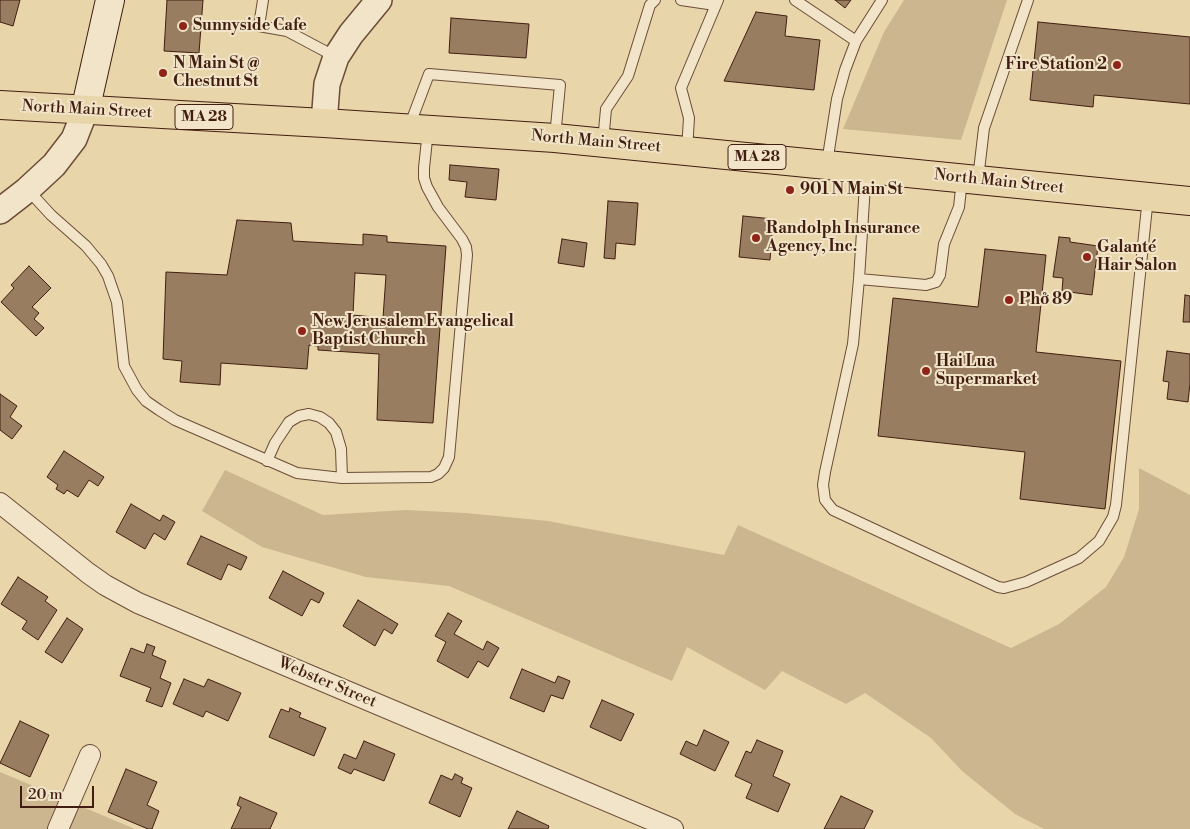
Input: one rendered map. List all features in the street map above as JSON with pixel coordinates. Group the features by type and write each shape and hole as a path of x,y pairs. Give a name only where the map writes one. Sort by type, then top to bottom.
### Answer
{"main road":[{"path":"85,111 110,0"},
{"name":"North Main Street","path":"0,105 85,111 324,122 555,138 1190,201"}],"street":[{"path":"324,122 327,84 336,57 350,34 379,0"},
{"path":"0,211 27,190 54,165 66,150 80,126 85,111"},
{"name":"Webster Street","path":"0,503 94,577 121,595 673,829"},
{"path":"58,829 90,755"}],"lane":[{"path":"263,0 259,26 287,30 336,57"},
{"path":"602,142 606,109 628,76 650,5 655,0"},
{"path":"681,0 716,3 681,88 689,118 687,150"},
{"path":"795,0 856,41"},
{"path":"827,164 837,99 845,70 856,41 882,0"},
{"path":"859,280 926,286 936,282 940,275 944,244 970,179 984,128 1028,0"},
{"path":"27,190 51,215 86,246 108,276 120,318 124,366 137,390 146,401 175,420 297,473 342,478 431,477 438,474 444,468 449,457 467,255 462,239 438,207 424,178 419,128 429,74 560,85 555,138"},
{"path":"866,168 853,344 823,485 825,500 833,510 1004,588 1026,582 1079,558 1099,541 1113,517 1116,505 1148,197"},
{"path":"267,461 289,422 299,416 309,414 320,417 329,423 336,432 341,449 342,478"}],"shaded area":[{"path":"904,0 1007,0 961,140 843,129 884,32"},
{"path":"1139,468 1190,495 1190,829 1044,829 1015,814 962,771 931,738 865,693 846,704 782,671 765,690 687,647 672,681 449,586 366,577 262,547 202,511 225,470 323,515 406,510 466,513 548,521 724,555 738,525 1011,648 1059,624 1106,587 1124,557 1139,509"},
{"path":"0,772 135,829 0,829"}],"building":[{"path":"0,0 20,0 13,26 0,22"},
{"name":"Sunnyside Cafe","path":"167,0 203,0 199,53 164,51"},
{"path":"835,0 851,0 845,8"},
{"path":"756,12 787,16 785,36 820,40 814,90 724,81"},
{"path":"451,18 529,24 526,58 449,53"},
{"path":"1038,22 1190,37 1190,104 1094,95 1093,107 1030,100"},
{"path":"450,165 499,169 496,200 465,197 467,182 449,180"},
{"path":"608,201 638,203 635,245 616,243 615,259 604,258"},
{"name":"Randolph Insurance Agency, Inc.","path":"743,216 773,219 770,260 739,257"},
{"name":"New Jerusalem Evangelical Baptist Church","path":"237,220 291,223 293,241 363,245 363,234 387,236 387,242 446,246 433,423 377,420 379,354 318,350 318,346 309,345 307,369 221,363 220,385 180,382 182,361 163,359 166,272 227,275","holes":["355,273 386,275 383,318 353,315"]},
{"path":"1059,237 1070,238 1070,242 1098,246 1092,295 1062,291 1063,278 1053,277"},
{"path":"562,239 587,243 584,267 558,263"},
{"path":"985,249 1046,255 1036,352 1121,361 1105,509 1020,499 1025,452 878,436 893,298 978,307"},
{"path":"29,266 51,288 32,307 39,313 34,319 44,328 36,336 1,302 14,288 11,285"},
{"path":"1185,295 1190,296 1190,322 1183,322"},
{"path":"1167,351 1190,354 1188,402 1167,399 1169,382 1163,381"},
{"path":"0,394 17,406 10,417 22,426 12,439 0,430"},
{"path":"64,451 104,477 98,486 89,480 78,497 67,490 64,494 56,489 58,485 47,477"},
{"path":"131,504 160,521 163,515 175,522 165,540 154,533 145,549 116,532"},
{"path":"201,536 247,557 241,570 228,564 221,580 187,564"},
{"path":"283,571 324,593 319,603 311,599 302,616 269,598"},
{"path":"18,577 48,597 45,601 57,610 38,640 22,629 27,621 1,604"},
{"path":"358,600 398,624 392,634 384,629 375,646 343,626"},
{"path":"448,613 462,621 454,634 483,650 487,641 499,648 488,667 478,661 468,678 437,661 446,642 435,636"},
{"path":"67,618 83,629 62,663 45,652"},
{"path":"147,644 155,647 152,655 166,661 160,678 171,683 162,707 146,701 151,688 120,676 131,648 144,653"},
{"path":"522,669 555,683 558,676 570,681 563,699 551,695 544,712 510,698"},
{"path":"184,679 204,687 208,679 241,693 228,721 206,711 203,717 173,704"},
{"path":"602,700 634,714 621,741 590,727"},
{"path":"290,708 301,713 299,717 326,728 314,756 269,737 281,709 289,712"},
{"path":"20,721 49,735 30,777 0,763"},
{"path":"704,730 729,742 715,771 680,754 686,741 697,746"},
{"path":"757,740 783,751 773,776 790,784 778,812 746,798 752,784 735,776 746,751 751,753"},
{"path":"364,741 395,754 384,781 354,769 351,774 338,768 344,754 356,759"},
{"path":"126,769 157,782 147,805 159,811 152,829 108,812"},
{"path":"455,774 463,778 461,783 472,788 460,817 429,803 441,775 452,780"},
{"path":"841,796 873,811 864,829 824,829"},
{"path":"240,797 277,813 270,829 231,829 241,807 237,805"},
{"path":"517,811 549,826 548,829 508,829"}],"place":[{"name":"Sunnyside Cafe","path":"183,26"},
{"name":"Fire Station 2","path":"1117,65"},
{"name":"N Main St @ Chestnut St","path":"163,73"},
{"name":"901 N Main St","path":"790,190"},
{"name":"Randolph Insurance Agency, Inc.","path":"756,238"},
{"name":"Galanté Hair Salon","path":"1087,257"},
{"name":"Phở 89","path":"1009,300"},
{"name":"New Jerusalem Evangelical Baptist Church","path":"302,331"},
{"name":"Hai Lua Supermarket","path":"926,371"}]}
